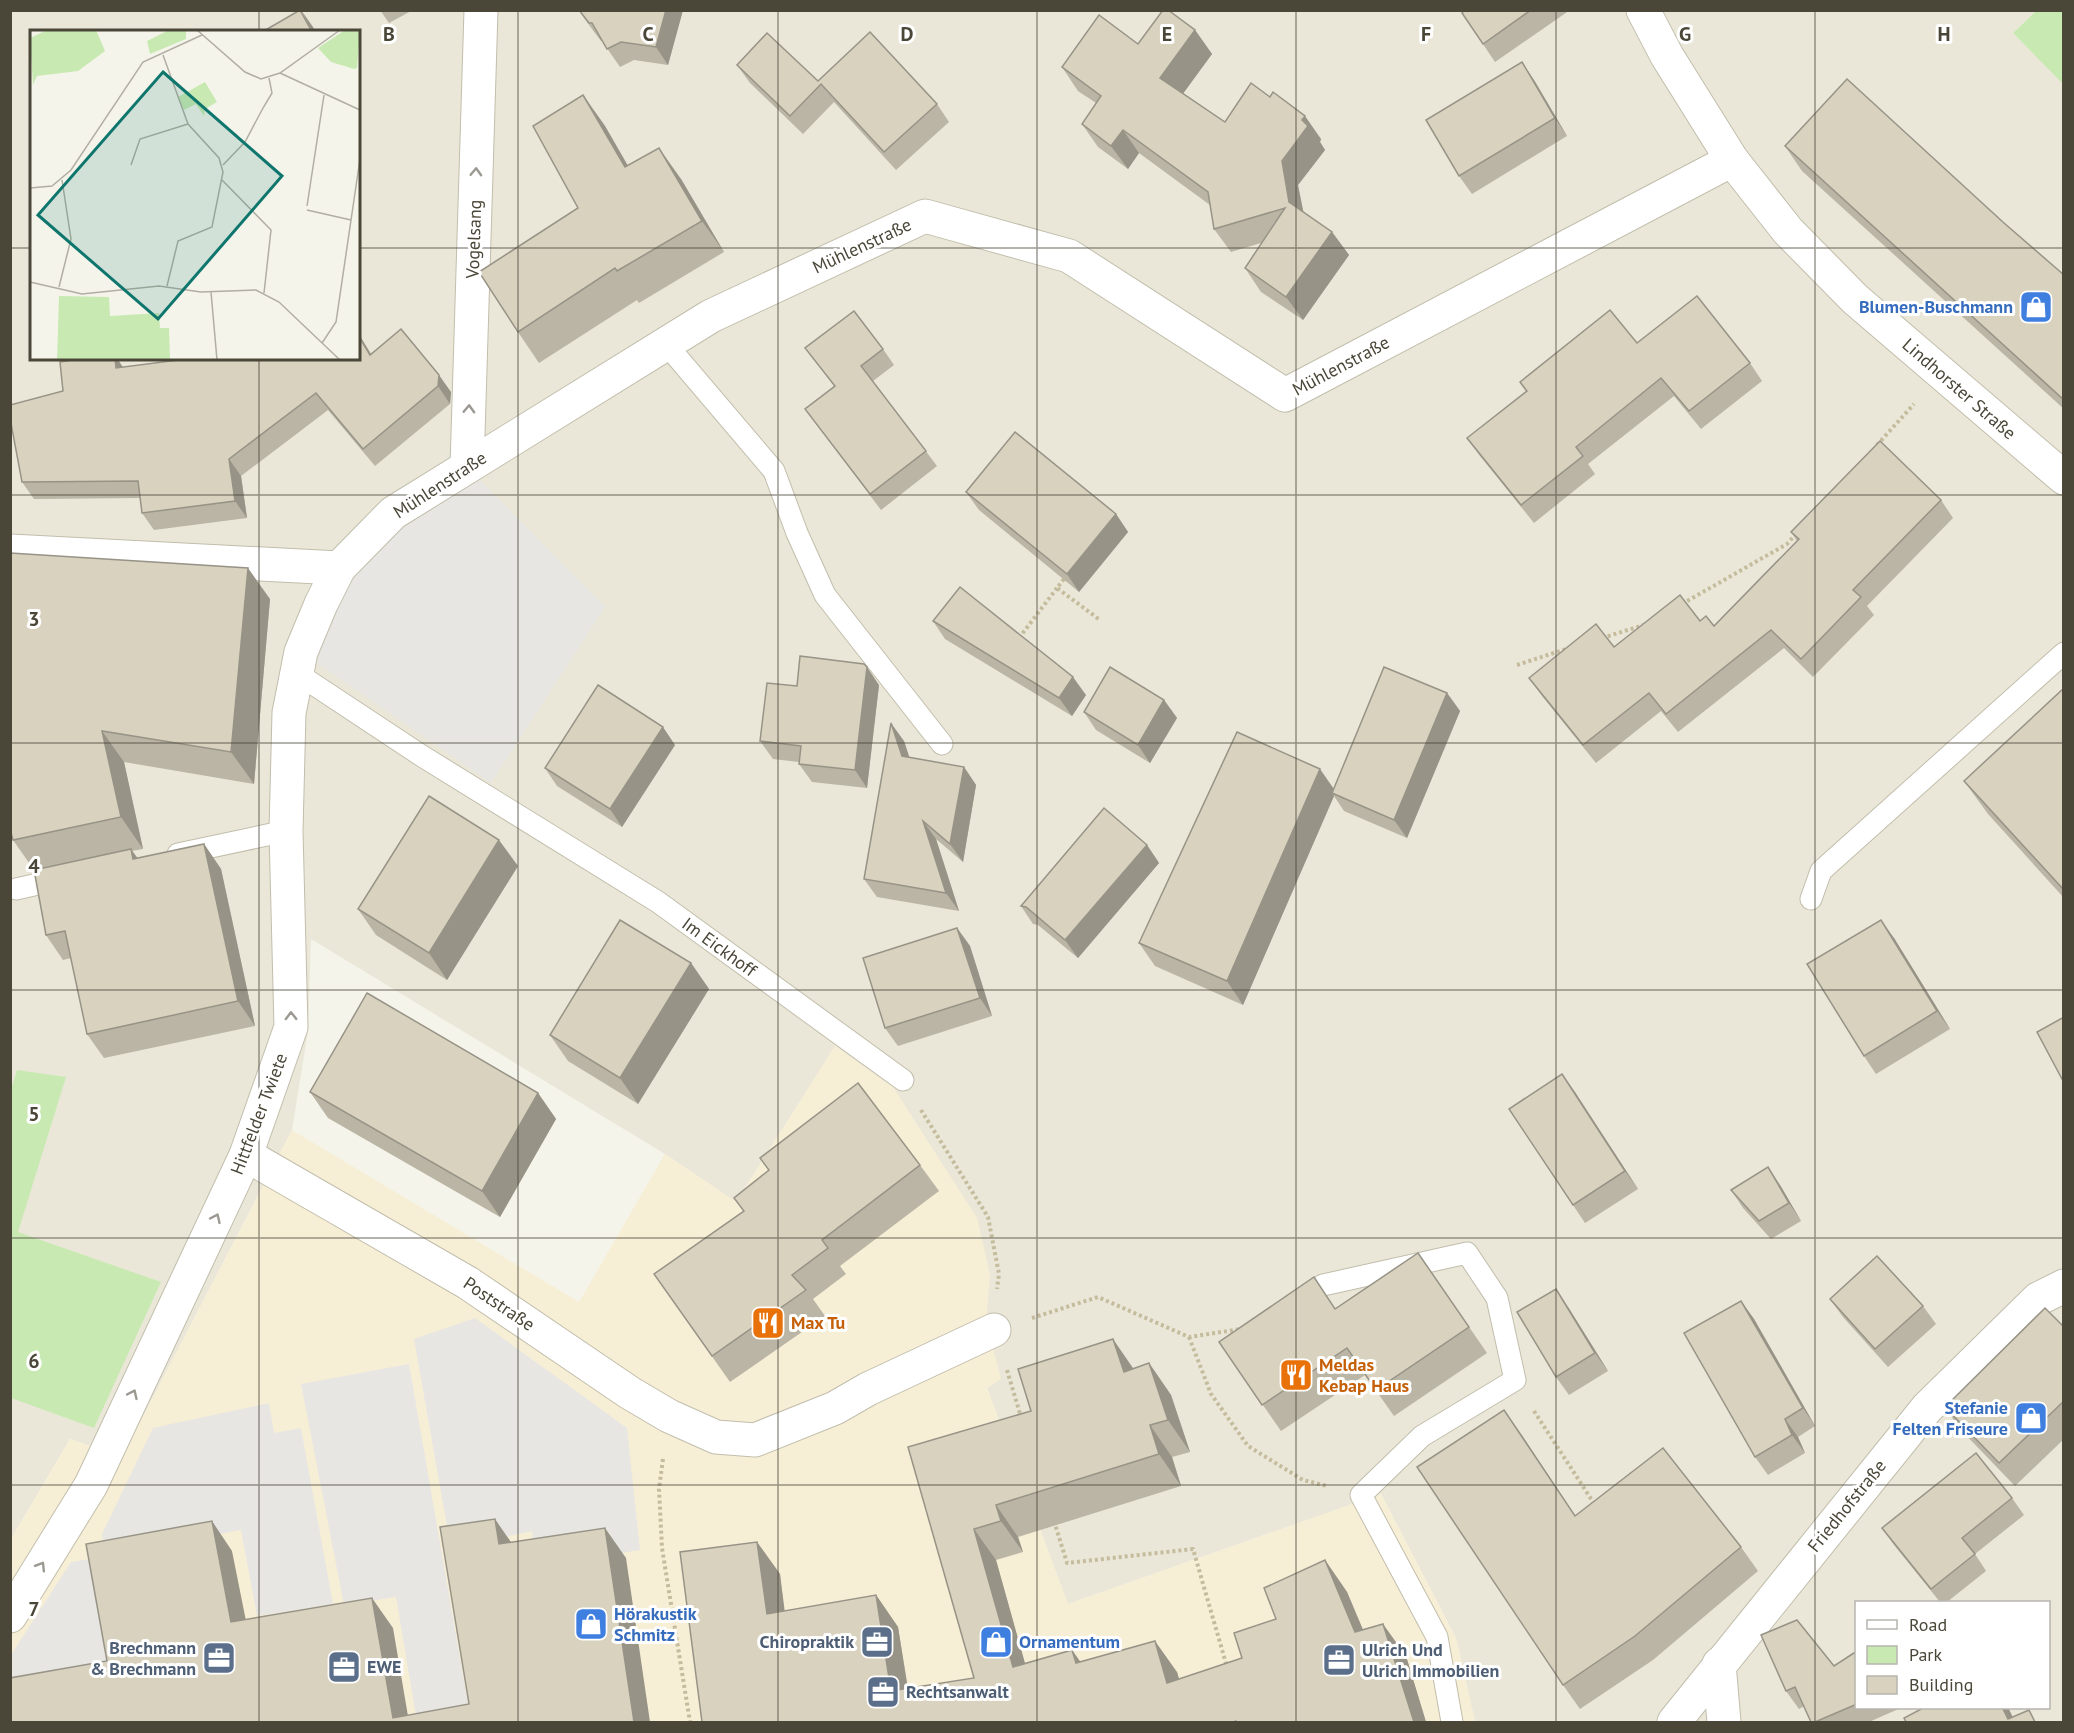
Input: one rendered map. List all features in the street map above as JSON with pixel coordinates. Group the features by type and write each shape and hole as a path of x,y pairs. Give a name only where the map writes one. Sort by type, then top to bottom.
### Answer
{"street":[{"name":"Vogelsang","path":"467,467 482,10"},
{"name":"Lindhorster Straße","path":"1643,10 1667,56 1732,160 1788,231 1855,299 2064,478"},
{"name":"Mühlenstraße","path":"339,568 393,513 711,316 925,216 1069,256 1285,395 1732,160"},
{"path":"10,551 339,568"},
{"name":"Hittfelder Twiete","path":"10,1616 91,1485 246,1155 291,1027 286,831 289,713 301,652 339,568"},
{"name":"Poststraße","path":"246,1155 468,1283 630,1393 669,1416 716,1437 754,1440 835,1408 868,1389 994,1330"},
{"name":"Friedhofstraße","path":"1674,1722 1927,1408 2038,1299 2064,1286"},
{"path":"1719,1664 1724,1722"}],"lane":[{"path":"666,344 774,471 797,533 825,595 942,744"},
{"path":"1811,898 1821,871 2064,653"},
{"name":"Im Eickhoff","path":"297,674 422,756 658,902 903,1080"},
{"path":"162,857 286,831"},
{"path":"16,889 83,874"},
{"path":"1323,1285 1467,1253 1497,1298 1515,1380 1422,1436 1361,1496 1437,1637 1452,1722"}],"path":[{"path":"1872,451 1941,375"},
{"path":"1676,607 1787,544 1803,527"},
{"path":"1017,641 1064,579"},
{"path":"1057,588 1100,620"},
{"path":"1592,641 1646,624"},
{"path":"1517,665 1571,648"},
{"path":"903,1080 988,1217 999,1274 994,1330 1022,1419"},
{"path":"994,1330 1098,1297 1189,1337 1247,1328"},
{"path":"1189,1337 1211,1394 1248,1446 1303,1480 1361,1496"},
{"path":"1515,1380 1601,1514"},
{"path":"669,1416 659,1489 662,1548 690,1722"},
{"path":"1053,1519 1067,1563 1193,1549 1227,1668"}],"shaded area":[{"path":"11,11 2036,11 2013,33 2064,84 2063,1722 1475,1722 1456,1638 1381,1494 1068,1604 987,1388 835,1047 736,1202 665,1154 311,939 308,1031 292,1130 122,1457 70,1439 11,1539"},
{"path":"467,467 605,607 491,783 301,652 339,568"},
{"path":"835,1046 893,1087 977,1218 990,1274 986,1322 1001,1379 987,1388 1068,1604 1381,1494 1456,1638 1475,1722 11,1722 11,1539 70,1439 122,1457 292,1130 579,1302 665,1154 736,1202"},
{"path":"475,1318 627,1428 640,1550 536,1566 532,1531 451,1549 414,1339"},
{"path":"409,1364 471,1722 417,1722 396,1597 344,1605 301,1384"},
{"path":"269,1403 274,1433 301,1428 333,1604 257,1616 241,1530 105,1555 102,1534 153,1428"},
{"path":"96,1558 120,1680 11,1701 11,1655 71,1562"}],"green space":[{"path":"2036,11 2063,11 2063,84 2013,33"},
{"path":"17,1070 66,1077 18,1232 161,1282 94,1428 11,1398 10,1093"}],"building":[{"path":"300,10 311,30 265,30"},
{"path":"579,10 666,10 656,47 621,42 607,49 592,23 589,23"},
{"path":"1163,10 1168,10 1195,30 1160,78 1225,122 1251,83 1270,97 1273,92 1305,116 1302,120 1308,126 1282,161 1289,202 1332,232 1286,297 1245,268 1285,208 1214,229 1208,192 1123,130 1111,146 1082,124 1101,96 1062,67 1099,15 1138,44"},
{"path":"1465,10 1531,10 1483,44 1462,13"},
{"path":"870,32 937,104 884,152 821,84 790,116 737,65 767,33 818,81"},
{"path":"1522,62 1555,118 1459,176 1426,120"},
{"path":"1847,79 2064,275 2064,400 1785,146"},
{"path":"583,95 625,167 659,148 702,221 617,271 615,268 518,332 479,272 578,208 533,126"},
{"path":"1697,296 1750,363 1689,411 1661,378 1576,447 1583,456 1521,505 1467,438 1527,391 1520,382 1610,310 1637,343"},
{"path":"854,311 883,349 861,366 926,451 870,494 805,409 835,386 805,348"},
{"path":"401,329 439,375 438,386 363,449 316,393 229,459 235,501 142,513 138,481 22,482 10,418 10,405 63,391 60,362 115,360 116,368 178,360 360,360 360,338 370,355"},
{"path":"1015,432 1116,514 1067,574 966,492"},
{"path":"1880,441 1941,500 1853,590 1861,597 1801,659 1771,630 1666,714 1649,693 1583,745 1529,678 1596,624 1614,647 1680,595 1700,621 1706,616 1714,626 1799,539 1791,532"},
{"path":"10,553 248,568 231,752 102,731 121,817 13,840 10,829"},
{"path":"960,587 1073,677 1059,698 933,621"},
{"path":"800,656 864,664 867,667 855,770 799,764 801,746 760,741 767,683 797,686"},
{"path":"1110,667 1164,700 1138,745 1084,712"},
{"path":"1384,667 1447,693 1394,820 1332,793"},
{"path":"598,685 663,727 610,809 545,768"},
{"path":"2064,688 2064,890 1964,781"},
{"path":"891,723 902,756 964,767 950,844 923,821 946,893 864,879"},
{"path":"1237,732 1320,769 1227,981 1139,943"},
{"path":"429,796 499,840 429,953 358,909"},
{"path":"1104,808 1147,845 1065,940 1026,907 1021,906"},
{"path":"204,844 238,1001 87,1034 65,931 46,935 34,870 131,849 133,859"},
{"path":"620,920 691,963 620,1078 550,1035"},
{"path":"1881,920 1937,1011 1864,1056 1807,964"},
{"path":"957,928 980,998 885,1028 863,958"},
{"path":"367,993 538,1093 482,1191 310,1092"},
{"path":"2064,1017 2064,1078 2062,1079 2037,1032"},
{"path":"1562,1074 1625,1171 1573,1205 1509,1109"},
{"path":"858,1083 920,1165 822,1240 828,1248 792,1275 806,1290 712,1356 654,1274 744,1211 734,1198 769,1170 760,1158"},
{"path":"1768,1167 1789,1203 1759,1221 1731,1190"},
{"path":"1418,1253 1469,1327 1376,1390 1347,1348 1262,1405 1219,1342 1314,1277 1335,1309"},
{"path":"1877,1256 1923,1306 1875,1349 1830,1299"},
{"path":"1556,1289 1595,1353 1556,1377 1517,1312"},
{"path":"1741,1301 1803,1408 1785,1419 1792,1435 1755,1457 1684,1333"},
{"path":"2045,1308 2064,1327 2064,1401 1999,1463 1945,1407"},
{"path":"1113,1339 1124,1372 1149,1363 1168,1420 1150,1425 1159,1454 996,1505 1001,1521 974,1529 1013,1667 1072,1650 1076,1663 1155,1641 1167,1683 1242,1658 1234,1633 1276,1619 1264,1588 1325,1560 1355,1632 1383,1624 1414,1722 702,1722 680,1552 757,1542 767,1614 876,1595 891,1691 974,1678 908,1447 1031,1411 1018,1369"},
{"path":"1504,1410 1575,1516 1663,1448 1741,1547 1635,1636 1563,1685 1417,1467"},
{"path":"1976,1453 2012,1498 1962,1538 1975,1554 1931,1589 1882,1528"},
{"path":"495,1519 499,1544 605,1528 634,1722 10,1722 10,1678 107,1661 86,1544 212,1521 231,1622 372,1598 393,1718 469,1704 440,1527"},
{"path":"1797,1620 1834,1666 1855,1652 1855,1705 1811,1722 1795,1687 1786,1691 1761,1635"},
{"path":"1921,1709 2003,1709 2008,1719 2029,1710 2035,1722 1906,1722 1904,1718"}],"place":[{"name":"Blumen-Buschmann","path":"2036,307"},
{"name":"Max Tu","path":"768,1323"},
{"name":"Meldas Kebap Haus","path":"1296,1375"},
{"name":"Stefanie Felten Friseure","path":"2031,1418"},
{"name":"Hörakustik Schmitz","path":"591,1624"},
{"name":"Chiropraktik","path":"877,1642"},
{"name":"Ornamentum","path":"996,1642"},
{"name":"Brechmann & Brechmann","path":"219,1658"},
{"name":"Ulrich Und Ulrich Immobilien","path":"1339,1660"},
{"name":"EWE","path":"344,1667"},
{"name":"Rechtsanwalt","path":"883,1692"}]}
